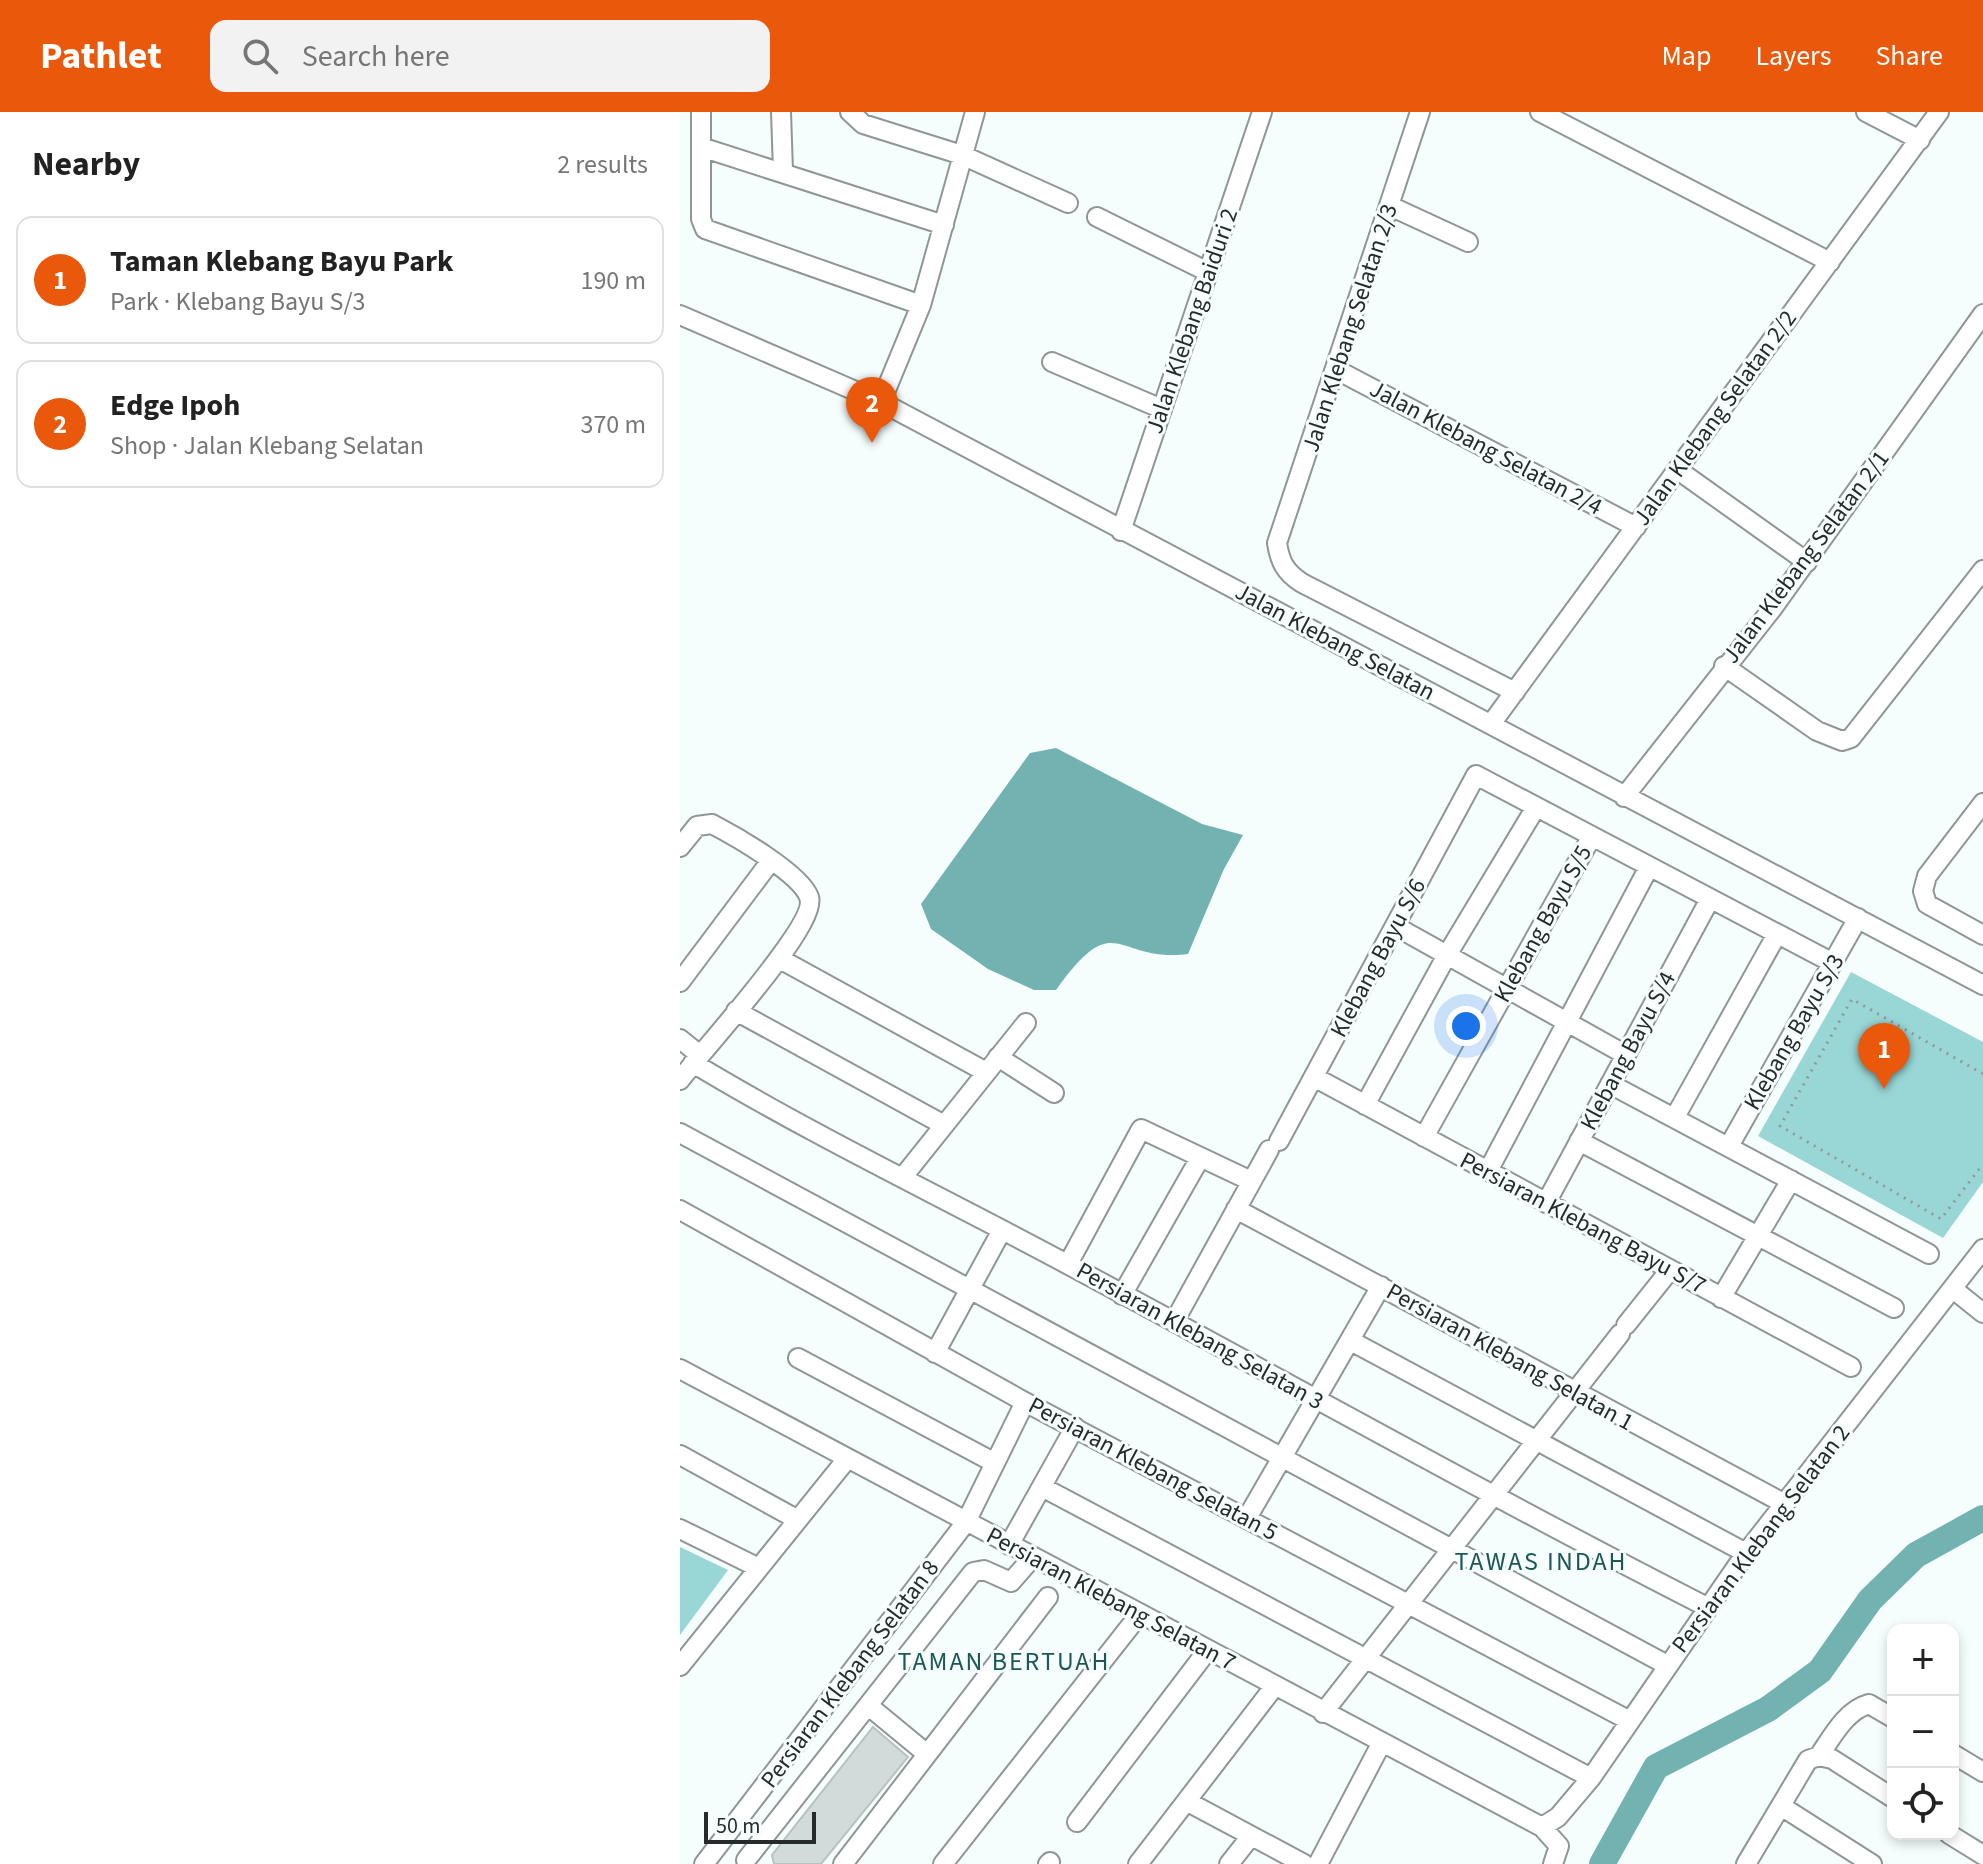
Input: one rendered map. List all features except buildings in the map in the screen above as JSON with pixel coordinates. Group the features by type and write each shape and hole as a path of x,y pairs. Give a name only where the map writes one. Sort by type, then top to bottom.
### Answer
{"street":[{"path":"701,112 701,219 705,229 921,305"},
{"path":"781,112 783,171"},
{"path":"850,112 863,124 962,155 1068,203"},
{"path":"881,402 921,305 975,112"},
{"name":"Jalan Klebang Baiduri 2","path":"1121,531 1262,112"},
{"name":"Jalan Klebang Selatan 2/3","path":"1420,112 1337,370 1277,543 1284,568 1302,583 1515,692"},
{"path":"1540,112 1830,262"},
{"path":"1866,112 1920,140"},
{"name":"Jalan Klebang Selatan 2/2","path":"1491,724 1939,112"},
{"path":"701,147 944,225"},
{"path":"1390,206 1468,242"},
{"path":"1097,217 1208,272"},
{"name":"Jalan Klebang Selatan 2/1","path":"1624,797 1807,562 1983,314"},
{"name":"Jalan Klebang Selatan","path":"681,317 881,402 1983,985"},
{"path":"1052,362 1162,409"},
{"name":"Jalan Klebang Selatan 2/4","path":"1337,370 1636,527"},
{"path":"1678,470 1807,562"},
{"path":"1724,666 1817,731 1842,741 1851,738 1983,570"},
{"name":"Klebang Bayu S/6","path":"1174,1322 1251,1181 1314,1077 1476,775 1536,807"},
{"path":"1981,931 1927,904 1923,891 1927,876 1983,803"},
{"path":"1365,1105 1447,955 1536,807 1833,963"},
{"path":"680,847 697,826 712,824 799,882 810,899 809,913 780,959 680,1080"},
{"name":"Klebang Bayu S/5","path":"1424,1137 1592,836"},
{"path":"680,982 770,862"},
{"path":"1488,1171 1649,867"},
{"name":"Klebang Bayu S/4","path":"1546,1203 1710,899"},
{"name":"Klebang Bayu S/3","path":"1729,1146 1858,918"},
{"path":"1395,926 1626,1055"},
{"path":"1675,1117 1777,934"},
{"path":"780,959 986,1072"},
{"path":"736,1011 944,1125"},
{"path":"902,1178 1026,1023"},
{"name":"Persiaran Klebang Selatan 3","path":"680,1039 696,1059 789,1121 1068,1264 1493,1498 1707,1607"},
{"path":"998,1057 1054,1093"},
{"name":"Persiaran Klebang Bayu S/7","path":"1314,1077 1851,1367"},
{"path":"1610,1084 1929,1254"},
{"path":"1068,1264 1141,1129 1251,1181"},
{"path":"680,1133 1667,1665"},
{"path":"1579,1141 1894,1308"},
{"path":"1122,1295 1200,1158"},
{"path":"1721,1298 1791,1180"},
{"name":"Persiaran Klebang Selatan 1","path":"1236,1209 1785,1504"},
{"name":"Persiaran Klebang Selatan 5","path":"680,1210 1025,1402 1630,1721"},
{"path":"935,1353 1002,1230"},
{"name":"Persiaran Klebang Selatan 2","path":"1542,1827 1558,1817 1591,1778 1746,1553 1983,1249"},
{"path":"1323,1713 1670,1270"},
{"path":"1247,1518 1318,1400 1381,1286"},
{"path":"1953,1289 1983,1313"},
{"path":"1351,1341 1746,1553"},
{"path":"798,1358 995,1463"},
{"name":"Persiaran Klebang Selatan 7","path":"680,1369 1542,1827"},
{"name":"Persiaran Klebang Selatan 8","path":"704,1864 966,1522 1025,1402"},
{"path":"1009,1545 1075,1427"},
{"path":"680,1455 798,1520"},
{"path":"680,1666 847,1459"},
{"path":"1042,1487 1591,1778"},
{"path":"680,1529 759,1568"},
{"path":"722,1841 748,1862 973,1572 984,1570 1011,1582 1032,1558"},
{"path":"843,1864 1048,1597"},
{"path":"943,1864 1139,1615"},
{"path":"1077,1822 1207,1651"},
{"path":"1138,1864 1274,1687"},
{"path":"1819,1756 1846,1718 1861,1706 1869,1704 1887,1714"},
{"path":"870,1707 927,1754"},
{"path":"1318,1864 1381,1744"},
{"path":"1752,1862 1808,1760 1819,1756 1832,1759 1887,1794"},
{"path":"1959,1758 1983,1772"},
{"path":"1188,1802 1304,1864"},
{"path":"1781,1806 1872,1864"},
{"path":"1542,1827 1559,1846 1553,1864"},
{"path":"1229,1864 1251,1836"},
{"path":"1959,1840 1983,1855"}],"path":[{"path":"1983,1074 1852,999 1780,1126 1941,1219 1983,1164"}],"shaded area":[{"path":"1056,748 1202,824 1243,835 1224,869 1188,954 1164,955 1105,944 1092,950 1076,964 1056,990 1034,990 988,969 931,929 921,904 1030,753"},
{"path":"1851,972 1983,1042 1983,1182 1943,1238 1758,1136"},
{"path":"680,1547 728,1570 680,1635"}],"waterway":[{"path":"1602,1864 1656,1767 1768,1709 1820,1671 1870,1600 1916,1555 1983,1518"}],"place":[{"name":"Edge Ipoh","path":"872,443"},
{"name":"Taman Klebang Bayu Park","path":"1884,1089"}],"district":[{"name":"TAWAS INDAH","path":"1541,1561"},
{"name":"TAMAN BERTUAH","path":"1004,1661"}]}
